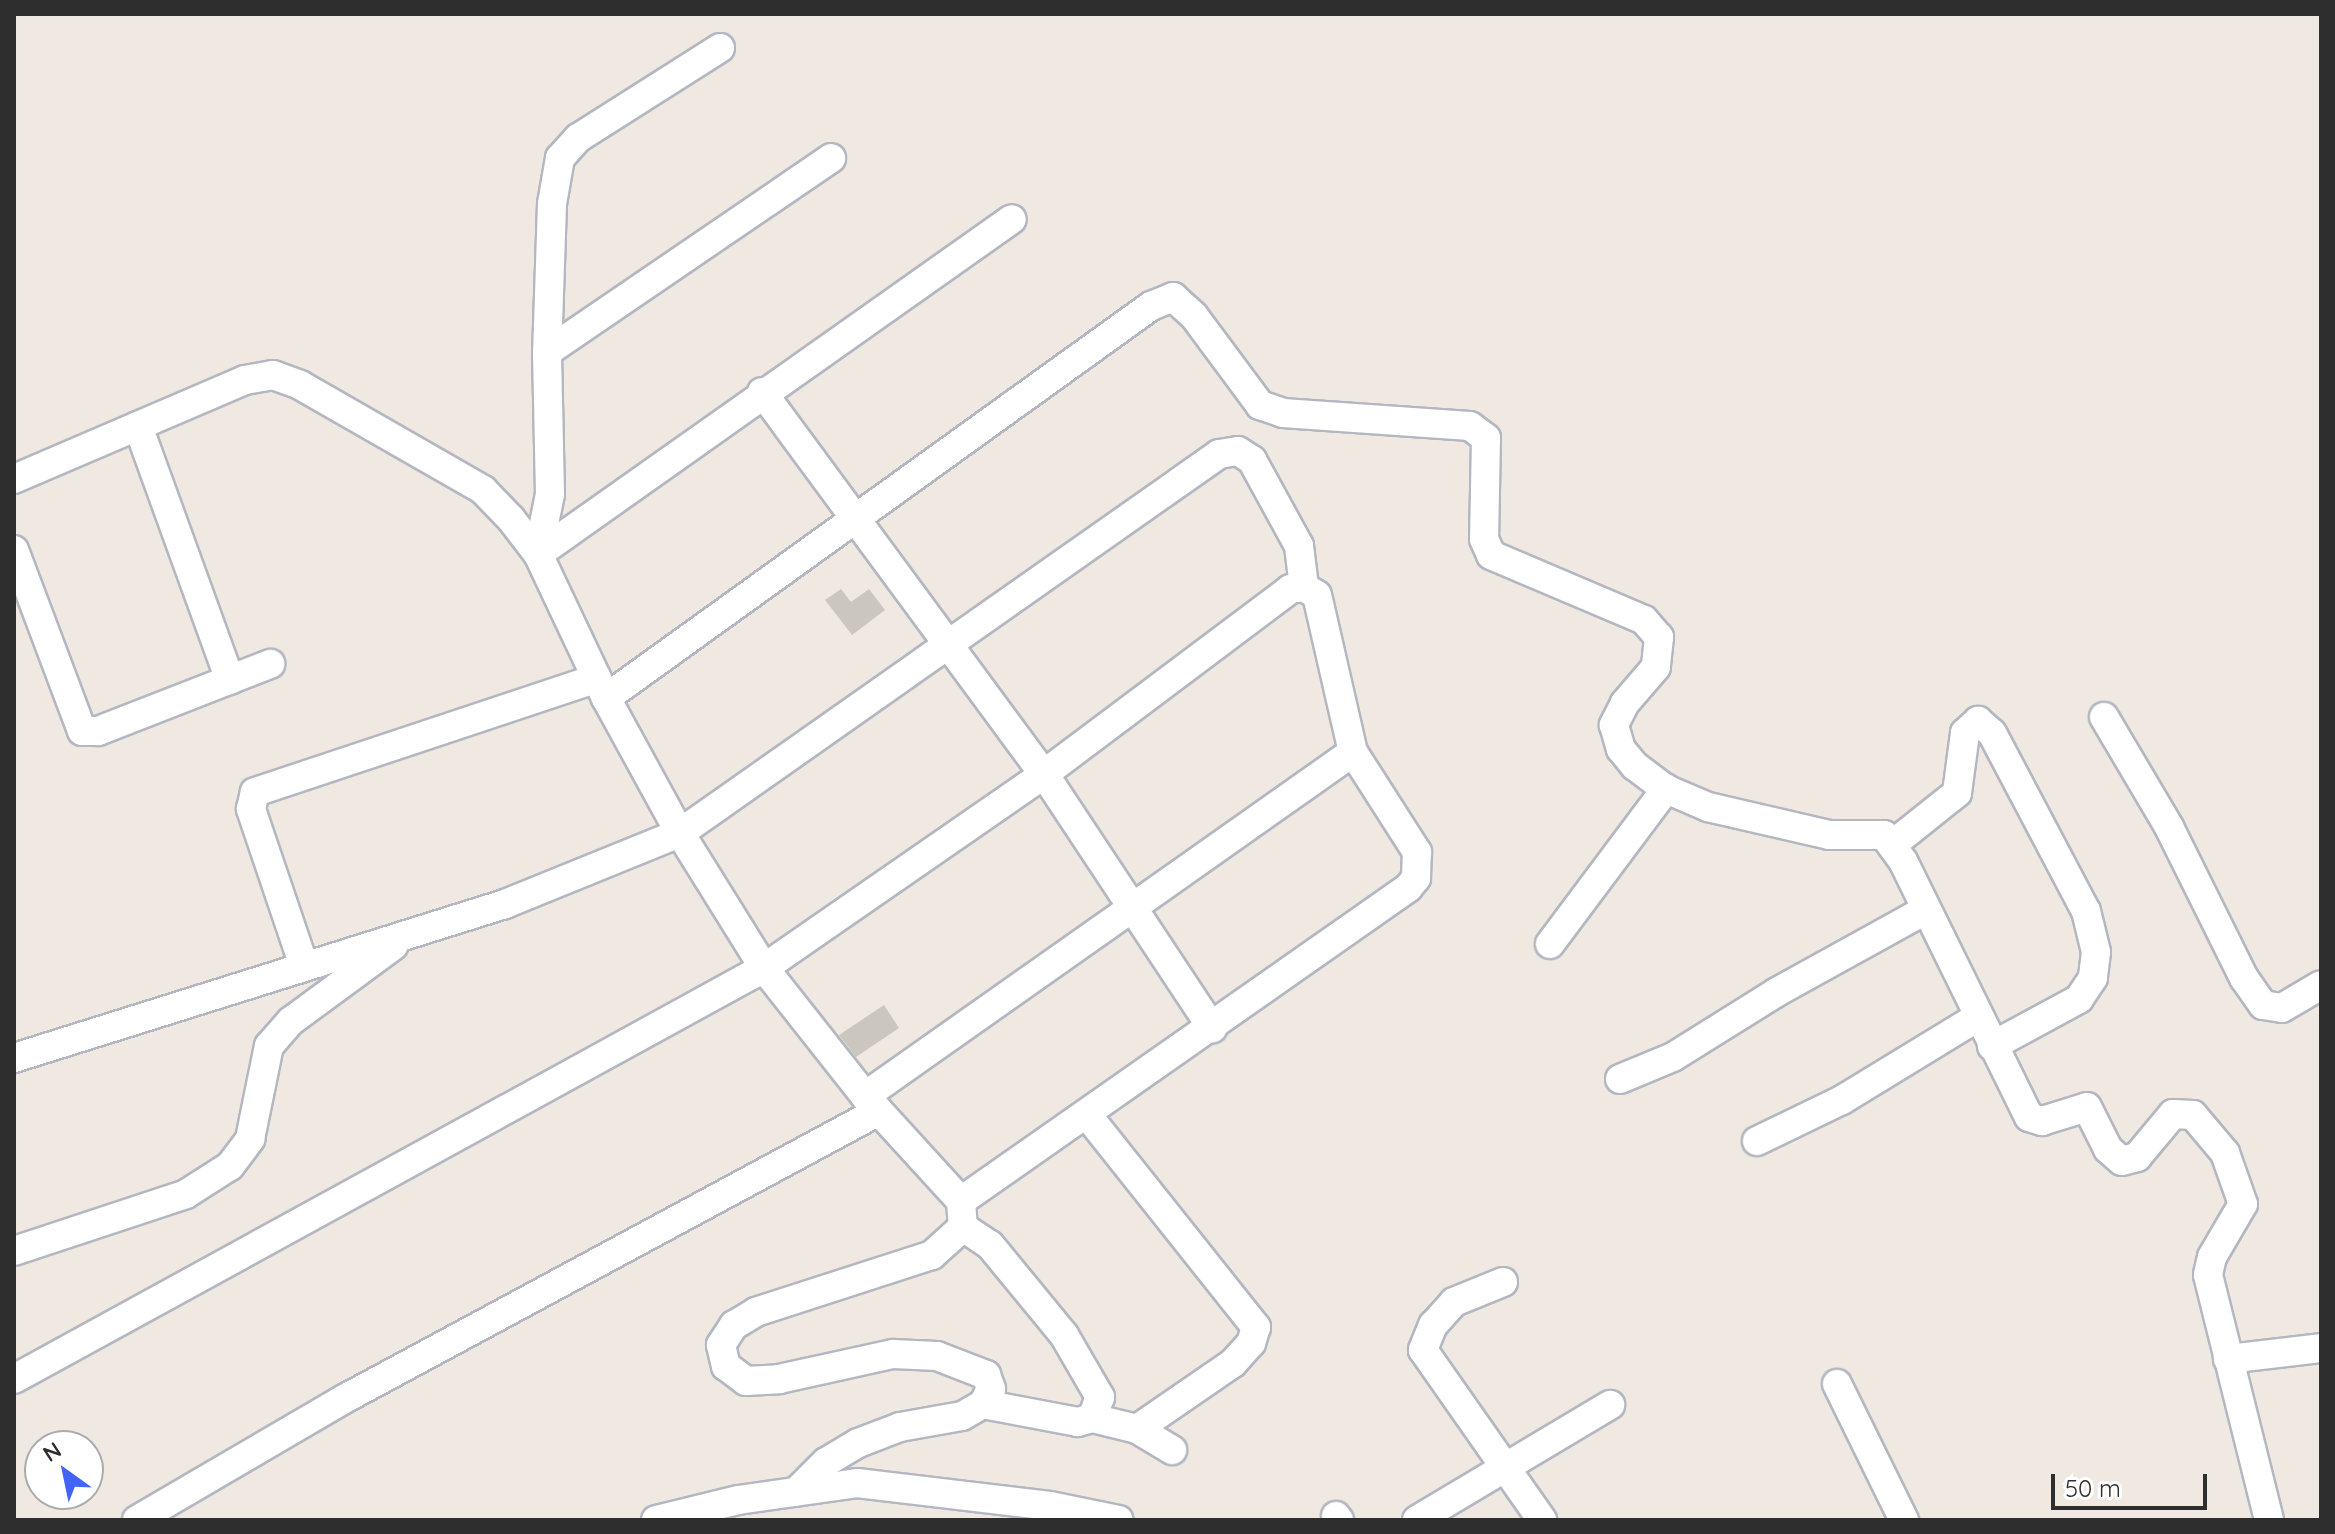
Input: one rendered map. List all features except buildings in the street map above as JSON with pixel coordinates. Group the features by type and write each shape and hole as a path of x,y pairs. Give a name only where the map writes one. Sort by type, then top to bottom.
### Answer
{"street":[{"path":"538,554 550,494 547,352 552,204 560,158 578,138 720,48"},
{"path":"547,352 831,158"},
{"path":"538,554 762,392 1012,219"},
{"path":"303,963 251,809 255,792 602,688 854,520 1151,306 1173,297 1194,316 1260,405 1283,413 1470,426 1486,438 1484,539 1491,555 1644,620 1659,637 1656,667 1625,703 1614,725 1621,749 1666,789 1708,807 1829,835 1884,835 1893,844 2029,1117 2042,1121 2078,1106 2087,1107 2108,1149 2122,1161 2137,1157 2173,1114 2193,1115 2225,1153 2243,1204 2212,1257 2208,1275 2269,1520"},
{"path":"14,479 245,380 273,375 300,385 483,490 538,554 602,688 680,833 764,968 872,1104 1064,1335 1098,1390 1092,1418"},
{"path":"762,392 1044,774 1212,1028"},
{"path":"138,426 230,680"},
{"path":"14,1058 303,963 407,936 505,904 680,833 1219,454 1238,451 1252,460 1299,546 1304,587"},
{"path":"14,550 82,731 98,731 270,664"},
{"path":"14,1379 764,968 1044,774 1290,589 1304,587 1317,595 1322,608 1353,752 1417,852 1416,878 1408,888 1088,1116 962,1214 932,1255 756,1312 734,1325 721,1345 726,1366 746,1381 779,1379 893,1354 937,1356 986,1375 991,1389 983,1404 962,1416 900,1427 858,1443 826,1462 796,1492"},
{"path":"2104,717 2169,827 2244,978 2263,1005 2282,1008 2321,985"},
{"path":"1893,844 1957,793 1965,733 1978,721 1992,733 2086,911 2096,952 2093,978 2079,999 1992,1046"},
{"path":"137,1520 346,1398 872,1104 1131,903 1353,752"},
{"path":"1550,944 1666,789"},
{"path":"1620,1079 1673,1057 1924,911"},
{"path":"14,1251 186,1194 230,1166 250,1139 269,1046 291,1021 407,936"},
{"path":"1757,1141 1842,1100 1978,1017"},
{"path":"1088,1116 1256,1327 1251,1343 1233,1363 1137,1429"},
{"path":"1503,1282 1454,1302 1433,1325 1423,1350 1542,1520"},
{"path":"2228,1359 2321,1348"},
{"path":"1837,1384 1904,1520"},
{"path":"983,1404 1071,1422 1092,1418 1137,1429 1172,1450"},
{"path":"1417,1520 1610,1405"},
{"path":"656,1520 857,1483 1050,1506 1119,1520"}]}
